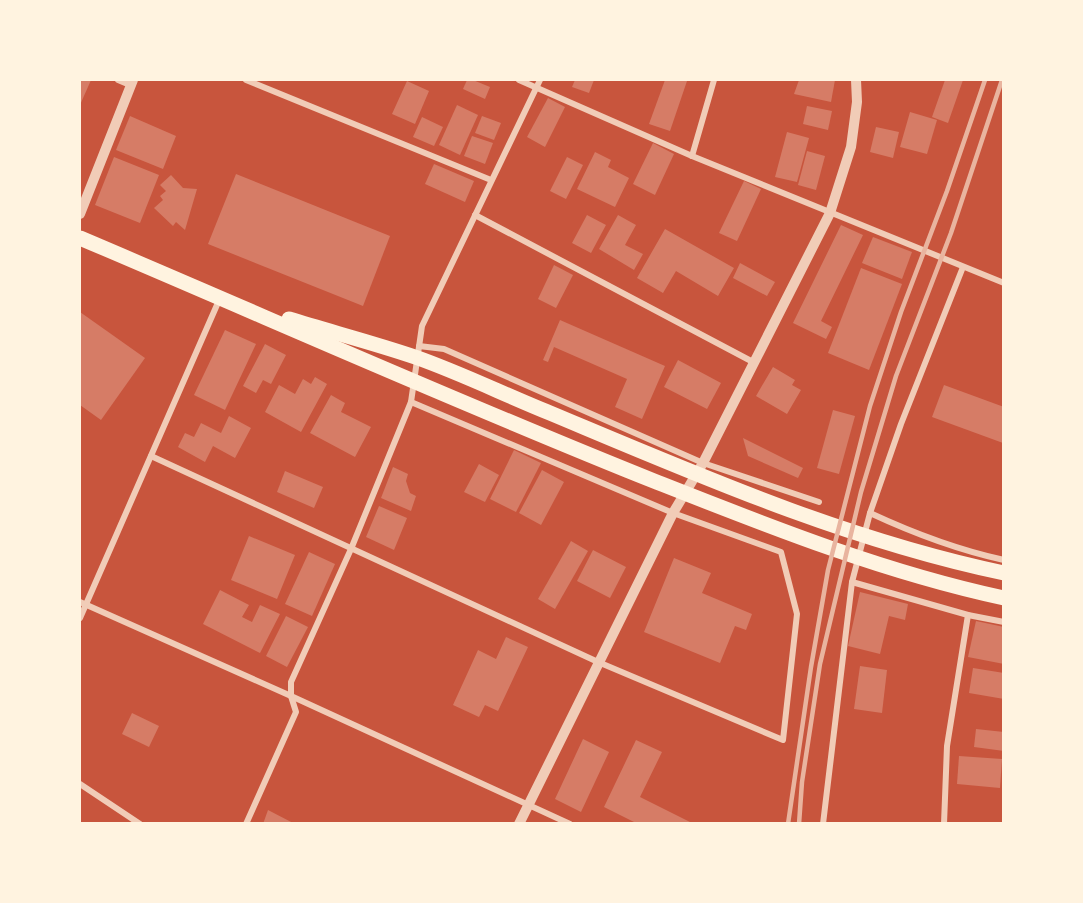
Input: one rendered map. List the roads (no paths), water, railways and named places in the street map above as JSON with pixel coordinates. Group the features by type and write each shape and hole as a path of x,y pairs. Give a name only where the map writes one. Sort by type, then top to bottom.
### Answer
{"main road":[{"path":"80,238 413,382 579,451 797,537 946,586 1004,598"},
{"path":"220,298 418,352 588,429 816,520 940,559 1004,573"}],"street":[{"path":"80,214 132,82 118,80"},
{"path":"246,80 491,180"},
{"path":"519,80 692,156 1004,283"},
{"path":"246,824 296,712 291,696 291,682 351,549 411,402 422,326 540,80"},
{"path":"692,156 714,80"},
{"path":"519,824 673,513 703,463 831,213 851,147 857,102 856,80"},
{"path":"475,215 753,362"},
{"path":"823,824 852,582 870,513 901,424 963,267"},
{"path":"80,618 82,604 152,456 220,298"},
{"path":"418,352 444,349 703,463 819,502"},
{"path":"152,456 598,662 783,740 797,614 781,552 673,513 411,402"},
{"path":"870,513 903,529 1004,561"},
{"path":"852,582 968,615 1004,622"},
{"path":"82,604 291,696 570,824"},
{"path":"944,824 947,746 968,615"},
{"path":"80,784 140,824"}],"railway":[{"path":"788,824 828,570 870,406 901,312 947,191 985,80"},
{"path":"799,824 802,782 820,664 861,492 896,376 951,233 1002,80"}]}
